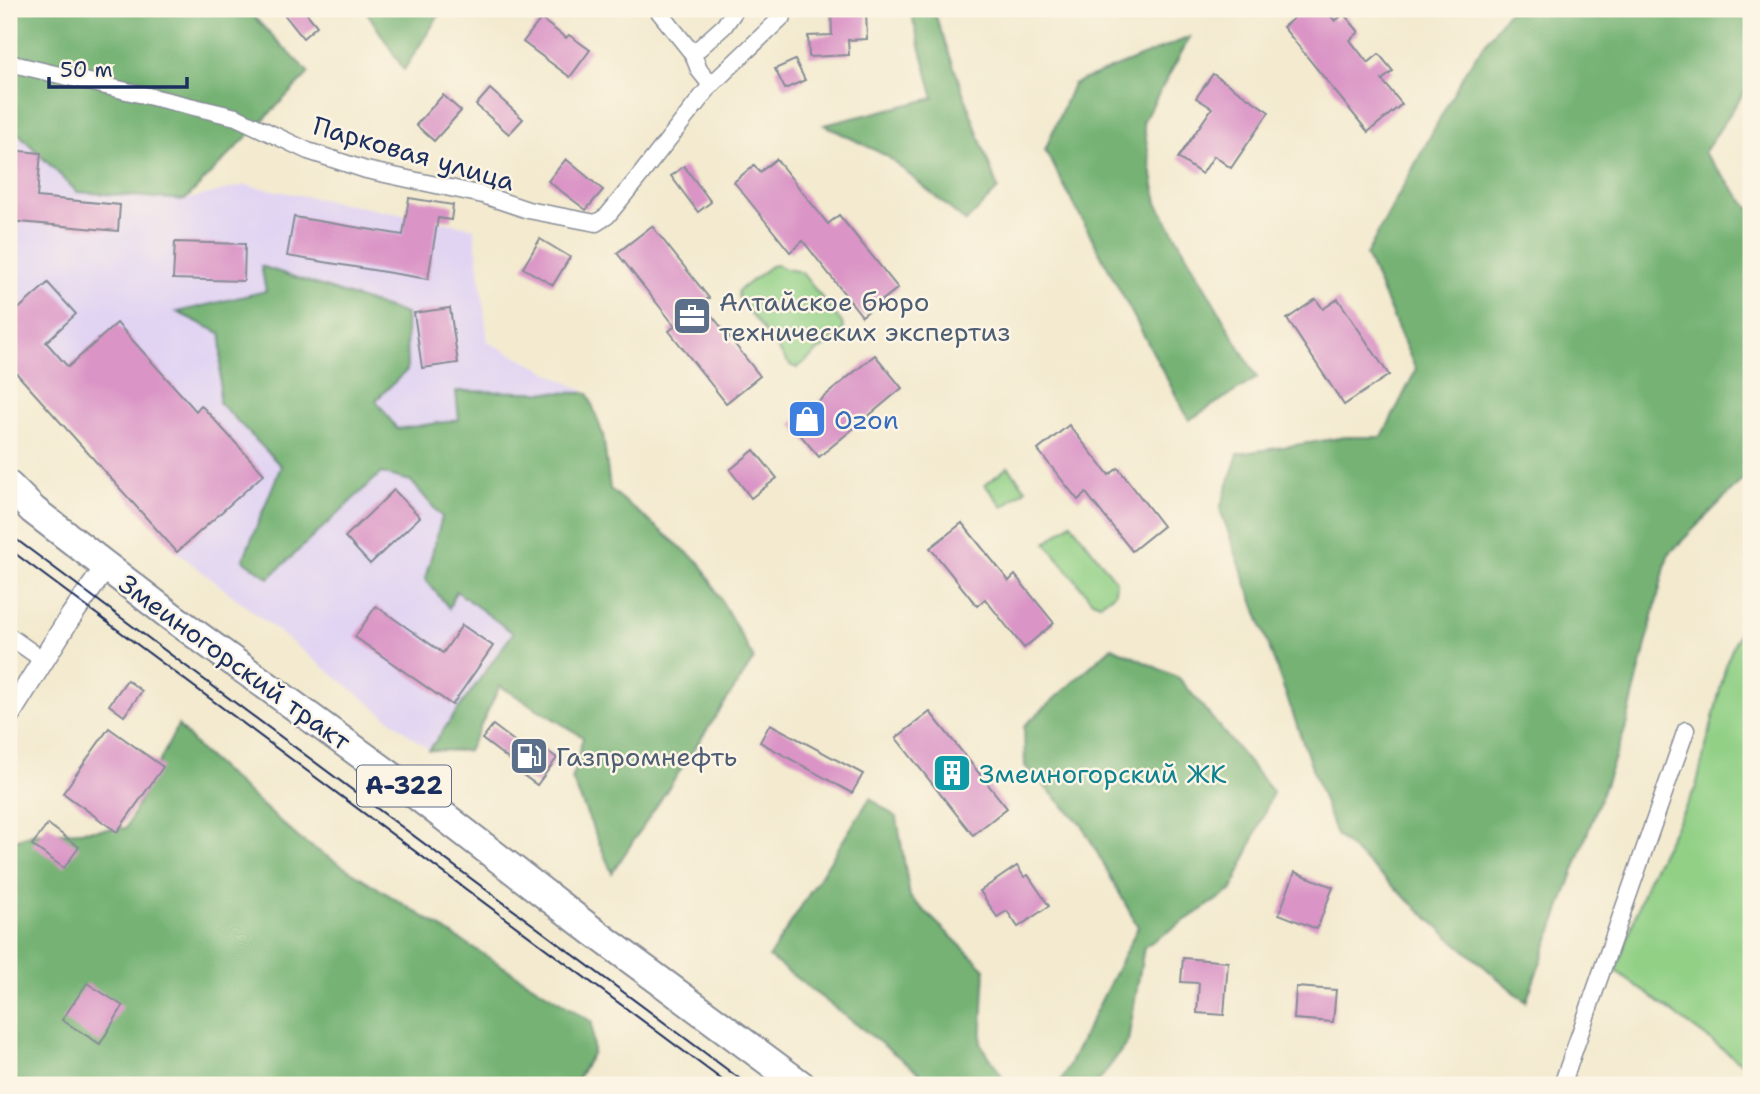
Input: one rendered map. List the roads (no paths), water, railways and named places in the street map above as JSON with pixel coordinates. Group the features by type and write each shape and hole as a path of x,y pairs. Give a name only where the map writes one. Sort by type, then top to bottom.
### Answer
{"highway":[{"name":"Змеиногорский тракт","path":"9,486 33,510 106,567 406,787 594,932 801,1085"}],"street":[{"path":"657,9 693,54 699,70 711,85"},
{"path":"693,54 724,26 736,9"},
{"name":"Парковая улица","path":"9,64 236,117 308,151 366,170 483,195 528,210 596,223 607,216 711,85 783,16 783,9"},
{"path":"9,715 106,567"},
{"path":"9,636 43,660"},
{"path":"1562,1085 1686,730"}],"tram line":[{"path":"9,534 748,1085"},
{"path":"9,549 729,1085"}],"place":[{"name":"Алтайское бюро технических экспертиз","path":"692,316"},
{"name":"Ozon","path":"807,419"},
{"name":"Газпромнефть","path":"529,756"},
{"name":"Змеиногорский ЖК","path":"952,773"}]}
